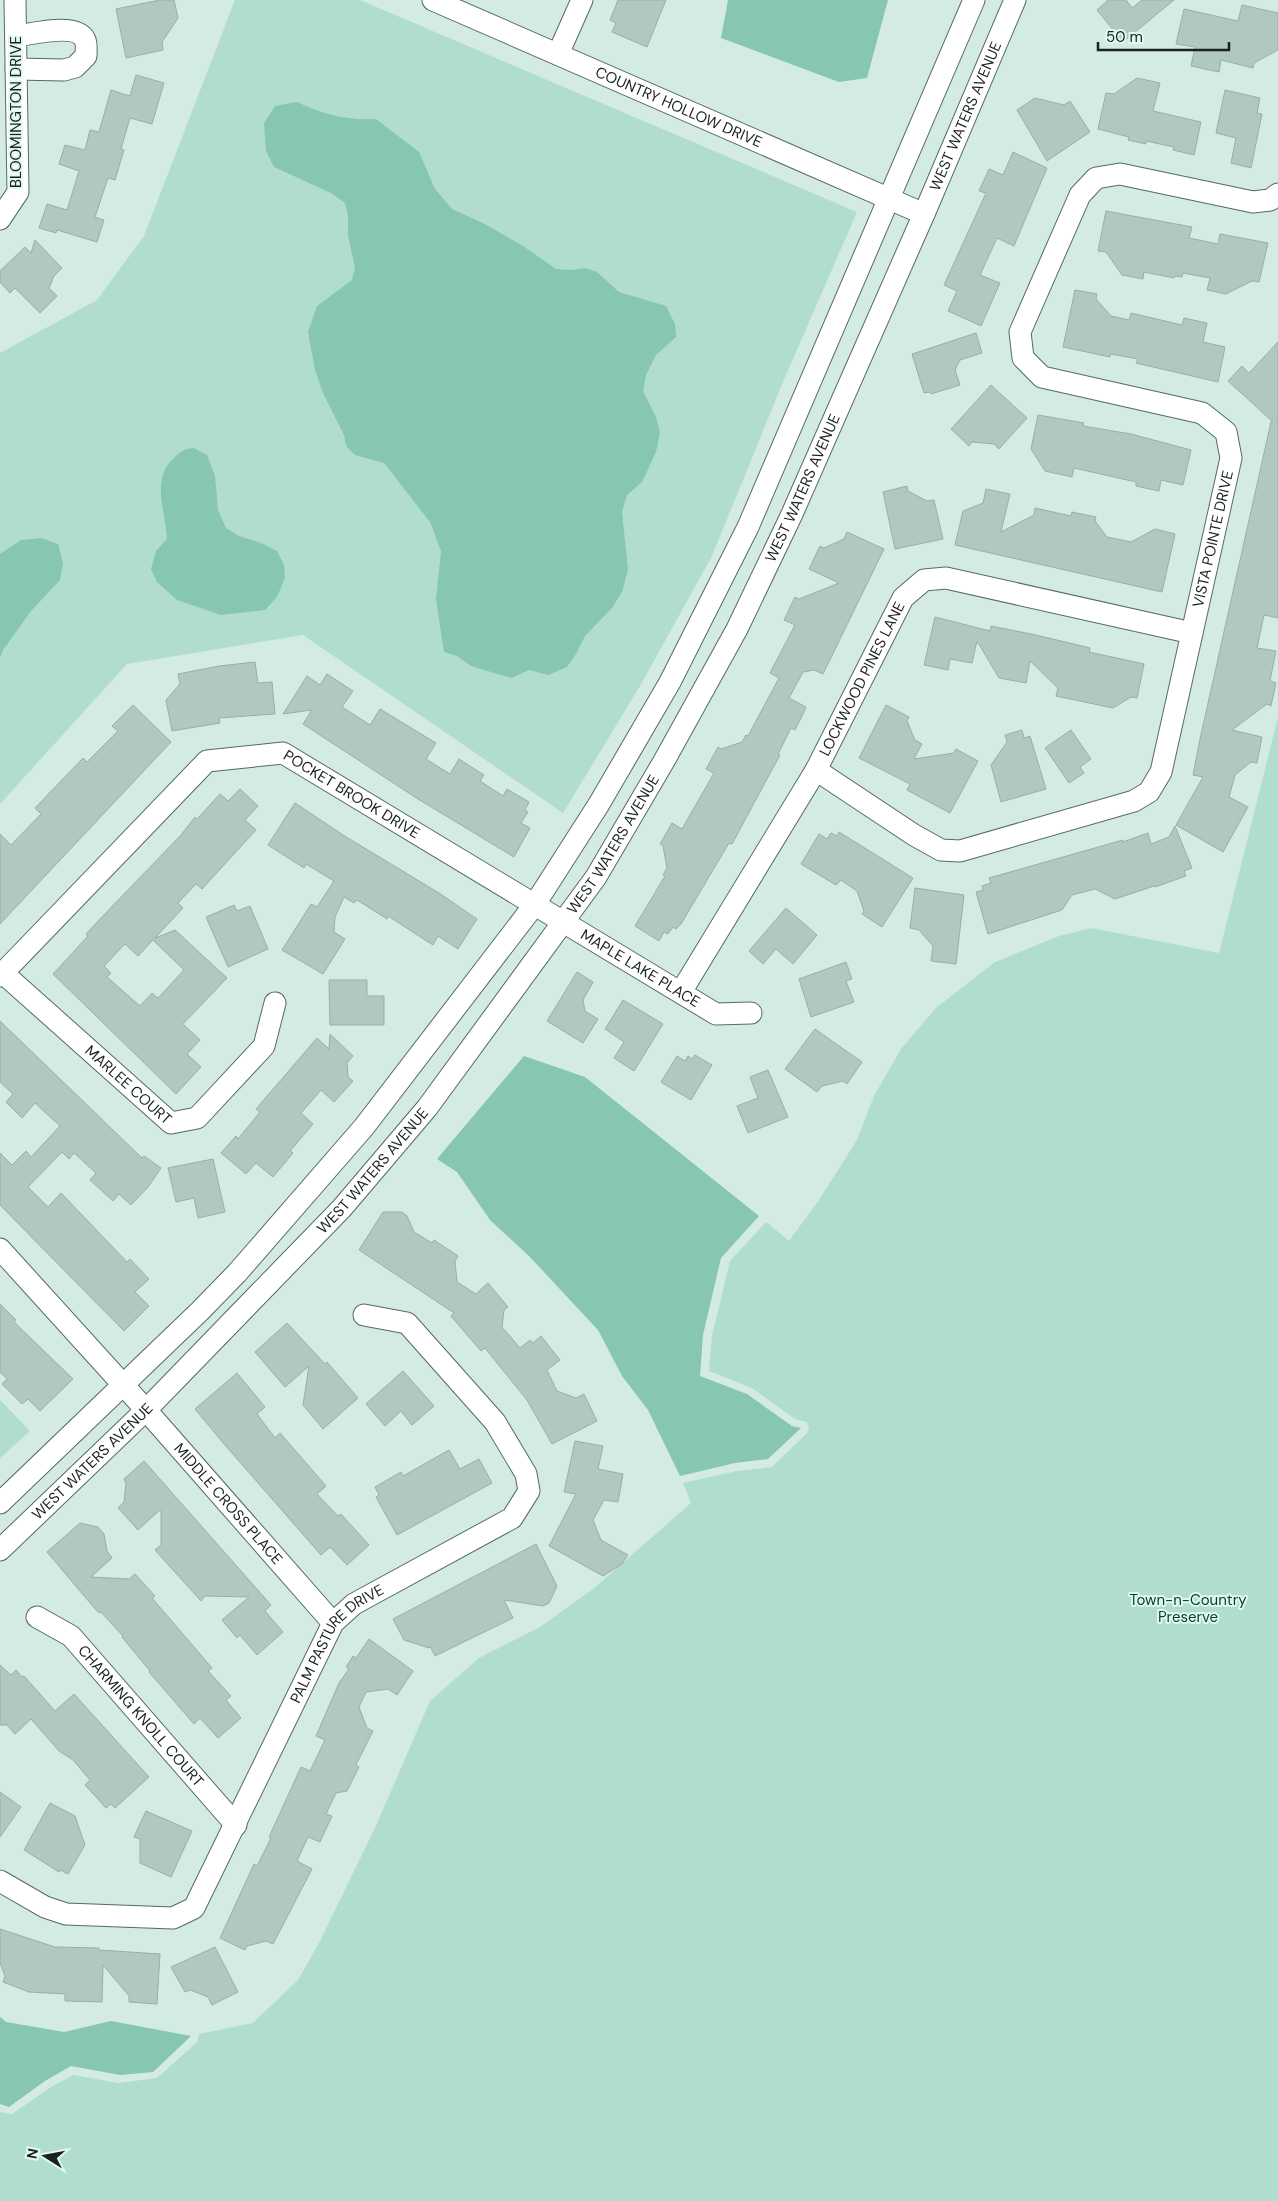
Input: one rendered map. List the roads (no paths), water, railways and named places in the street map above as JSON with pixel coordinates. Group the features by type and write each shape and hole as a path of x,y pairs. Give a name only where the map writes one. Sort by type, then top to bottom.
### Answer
{"street":[{"name":"BLOOMINGTON DRIVE","path":"0,219 18,192 15,0"},
{"name":"COUNTRY HOLLOW DRIVE","path":"433,0 924,214"},
{"path":"558,54 582,0"},
{"path":"0,1503 200,1311 237,1272 364,1127 535,904 599,804 670,682 748,526 974,0"},
{"name":"WEST WATERS AVENUE","path":"0,1550 146,1410 348,1201 427,1108 596,877 664,762 737,630 792,514 924,214 1015,0"},
{"path":"16,36 62,30 78,32 85,40 86,56 75,68 64,70 16,69"},
{"name":"VISTA POINTE DRIVE","path":"816,770 914,835 941,850 960,851 1134,801 1149,792 1161,772 1230,458 1226,432 1202,413 1042,377 1023,358 1020,332 1080,195 1096,178 1120,174 1253,202 1270,200 1278,194"},
{"name":"LOCKWOOD PINES LANE","path":"681,992 816,770 903,598 924,580 946,578 1192,633"},
{"name":"POCKET BROOK DRIVE","path":"1,975 207,761 283,753 535,904"},
{"name":"MAPLE LAKE PLACE","path":"535,904 563,923 716,1014 751,1013"},
{"name":"MARLEE COURT","path":"1,975 172,1123 197,1118 264,1046 276,1003"},
{"path":"0,1250 123,1385"},
{"name":"PALM PASTURE DRIVE","path":"0,1882 45,1907 66,1914 173,1918 194,1908 333,1623 354,1604 512,1518 528,1491 526,1474 495,1422 407,1323 364,1316"},
{"name":"MIDDLE CROSS PLACE","path":"123,1385 333,1623"},
{"name":"CHARMING KNOLL COURT","path":"37,1617 70,1636 236,1825"}],"park label":[{"name":"Town-n-Country Preserve","path":"1188,1608"}]}
